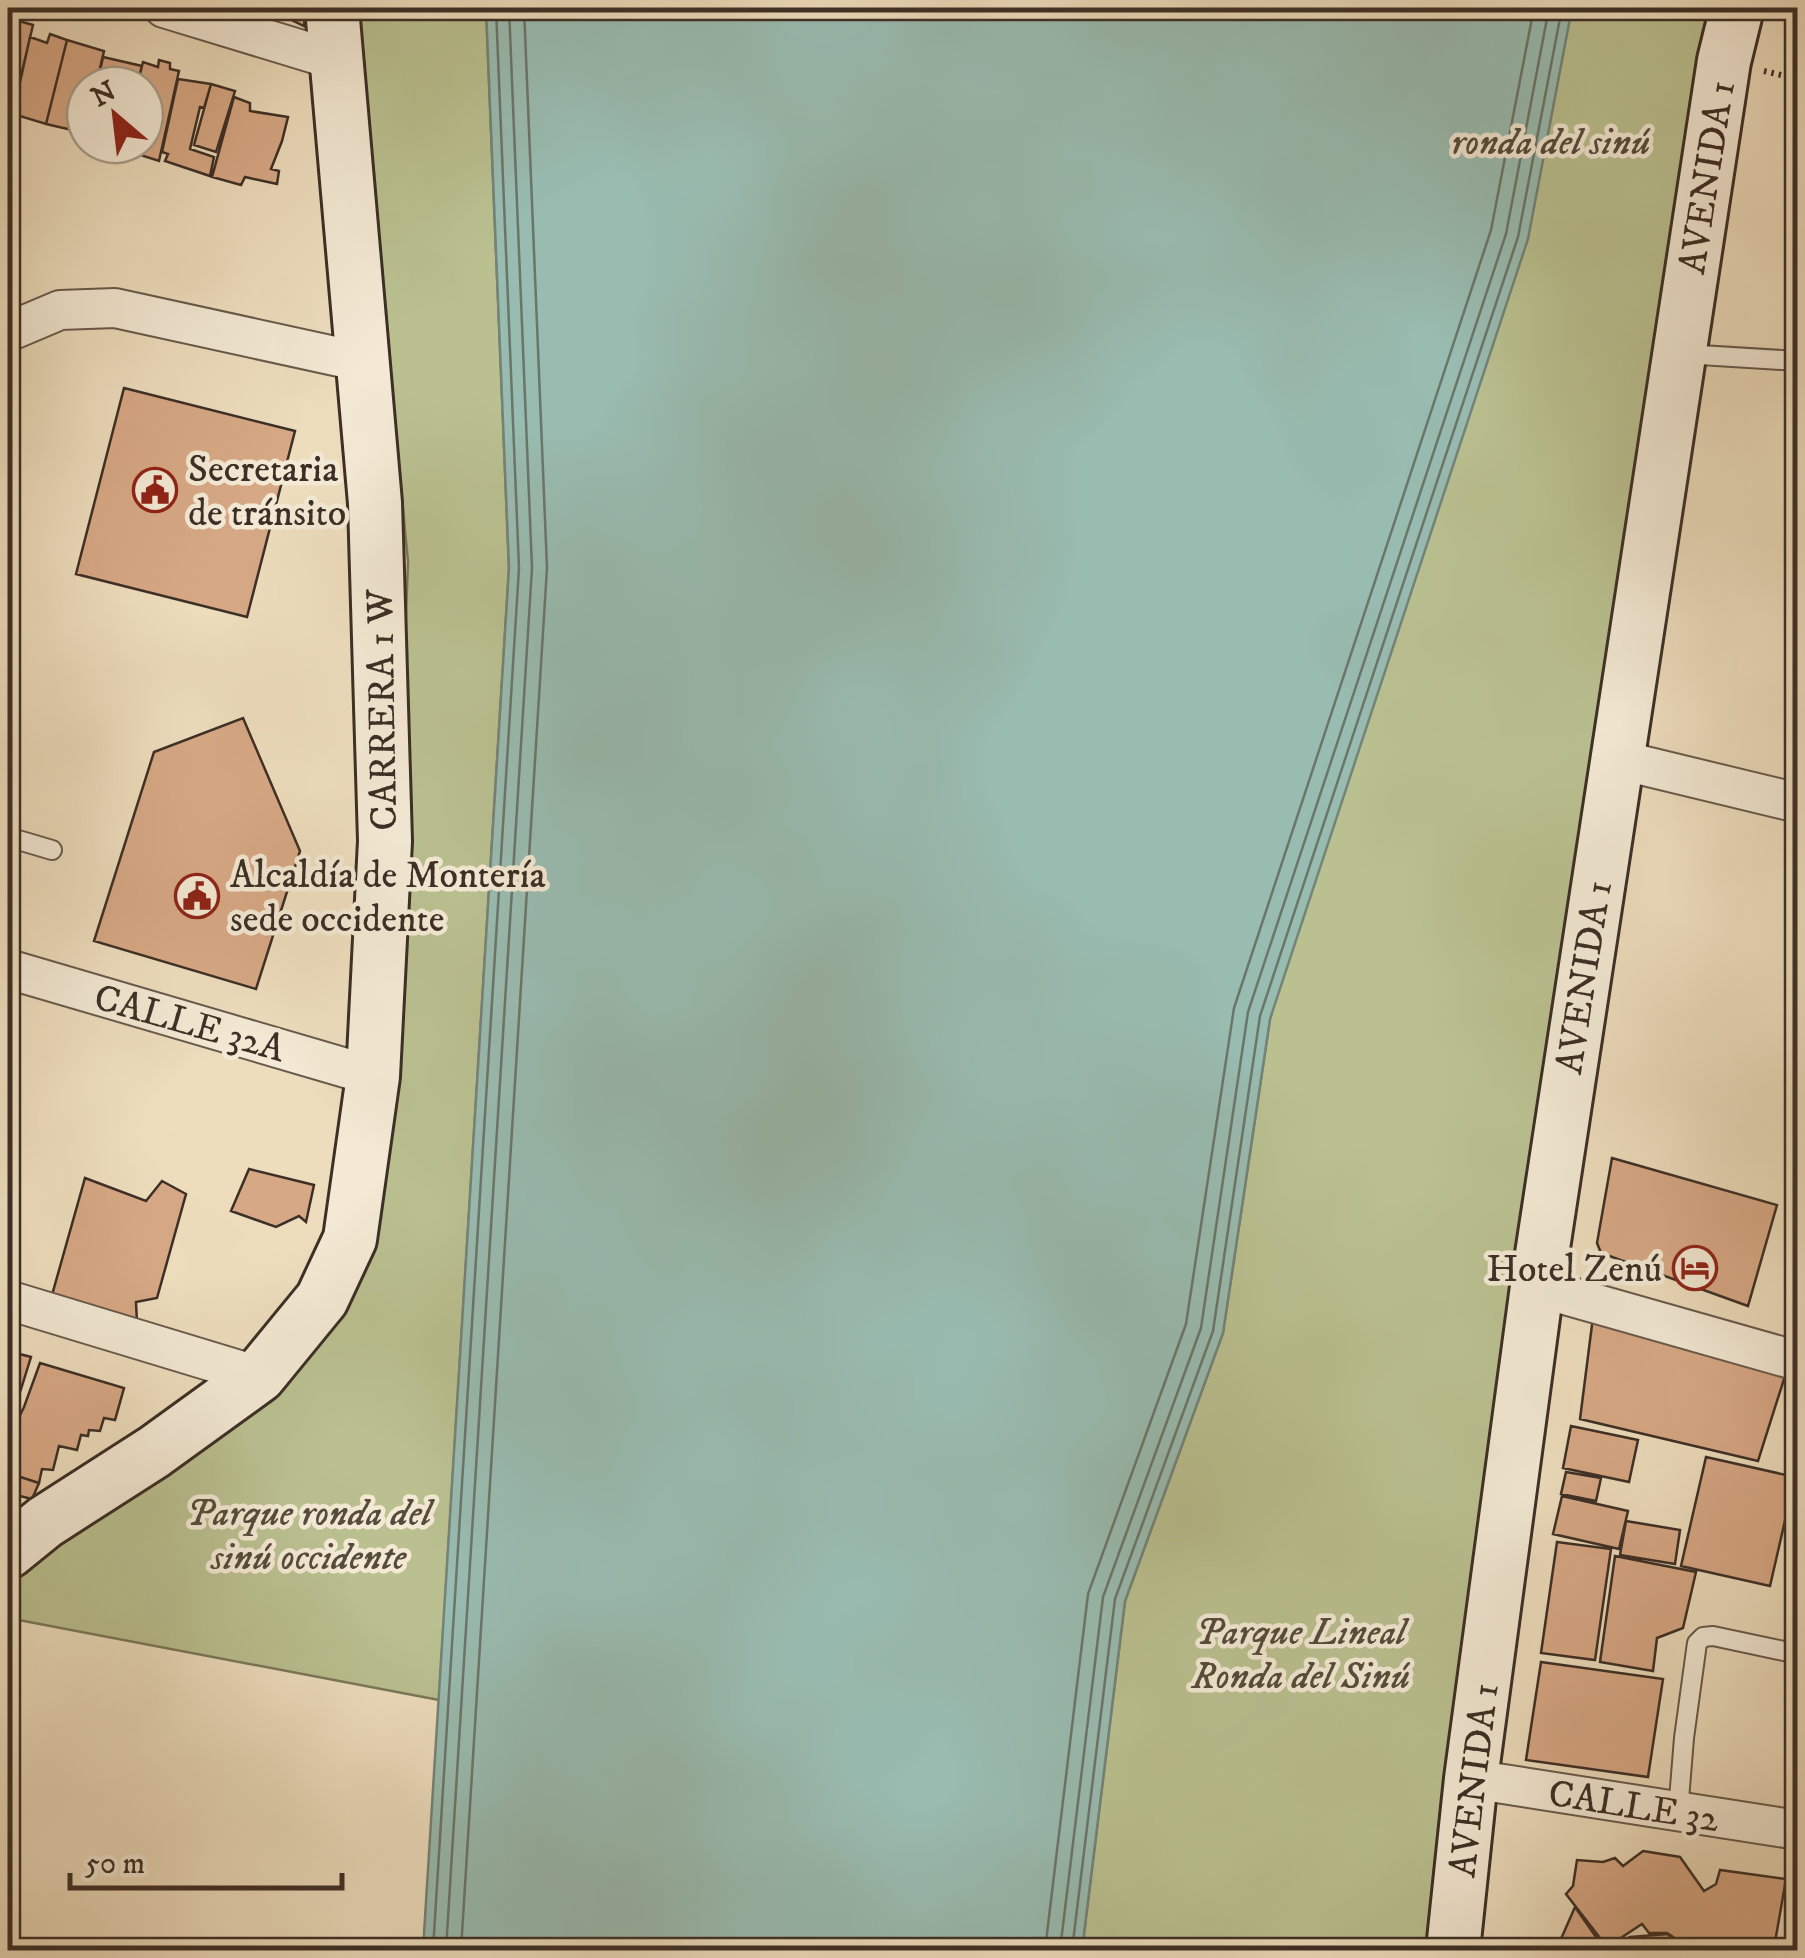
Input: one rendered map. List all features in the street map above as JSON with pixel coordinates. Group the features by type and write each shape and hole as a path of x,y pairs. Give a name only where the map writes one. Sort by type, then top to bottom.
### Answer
{"street":[{"path":"164,8 336,60"},
{"name":"CARRERA 1 W","path":"8,1552 45,1522 154,1452 259,1376 322,1299 350,1239 373,1076 385,841 374,503 332,8"},
{"name":"AVENIDA 1","path":"1453,1950 1471,1778 1537,1287 1724,61 1737,8"},
{"path":"8,332 60,310 115,308 362,362"},
{"path":"1616,758 1798,803"},
{"name":"CALLE 32A","path":"8,968 373,1076"},
{"path":"1537,1287 1798,1361"},
{"path":"8,1300 259,1376"},
{"name":"CALLE 32","path":"1471,1778 1798,1830"}],"lane":[{"path":"1679,354 1798,361"},
{"path":"8,838 52,850"},
{"path":"1678,1813 1697,1643 1703,1637 1714,1636 1793,1653"}],"green space":[{"name":"Parque ronda del sinú occidente","path":"356,8 486,8 509,568 439,1700 8,1618 8,1579 180,1458 263,1384 388,1082 408,562"},
{"name":"Parque Lineal Ronda del Sinú","path":"1521,8 1728,8 1443,1950 1082,1950 1125,1601 1223,1333 1270,1019"}],"water":[{"path":"486,8 1572,8 1528,239 1270,1019 1223,1333 1125,1601 1082,1950 423,1950 509,568"}],"building":[{"path":"267,8 306,8 304,26"},
{"path":"8,18 33,25 16,97 8,95"},
{"path":"50,34 67,40 46,124 13,114 30,37 47,43"},
{"path":"67,40 104,51 101,65 65,65 65,128 46,124"},
{"path":"103,57 138,65 101,65"},
{"path":"159,60 170,63 170,69 179,71 165,134 165,65 158,65"},
{"path":"178,79 211,84 204,108 200,107 190,149 214,157 210,176 165,161 165,138"},
{"path":"211,84 235,91 216,152 194,145"},
{"path":"234,97 250,103 250,111 288,117 271,169 279,171 277,184 245,177 241,185 212,177"},
{"path":"124,388 295,431 247,617 76,574"},
{"name":"Alcaldía de Montería sede occidente","path":"243,718 300,851 256,989 94,941 154,752"},
{"path":"1612,1158 1777,1205 1748,1306 1601,1253 1597,1243"},
{"path":"249,1169 314,1185 306,1222 299,1216 276,1227 231,1211"},
{"path":"85,1178 146,1201 162,1181 186,1194 157,1298 136,1302 137,1323 52,1295"},
{"path":"1593,1317 1785,1376 1758,1461 1580,1419"},
{"path":"8,1351 31,1357 12,1418 8,1417"},
{"path":"40,1363 124,1388 115,1420 104,1418 100,1431 89,1430 88,1436 81,1435 77,1450 59,1446 53,1470 42,1469 39,1483 8,1473 8,1440"},
{"path":"1571,1426 1638,1440 1629,1482 1563,1468"},
{"path":"1706,1457 1795,1477 1770,1586 1681,1566"},
{"path":"1566,1472 1601,1478 1596,1501 1561,1494"},
{"path":"8,1473 39,1483 32,1499 20,1496 17,1506 8,1506"},
{"path":"1562,1496 1628,1511 1619,1549 1553,1534"},
{"path":"1626,1521 1680,1530 1675,1564 1620,1555"},
{"path":"1557,1542 1611,1549 1595,1660 1541,1653"},
{"path":"1615,1556 1696,1572 1683,1628 1657,1638 1653,1671 1600,1662"},
{"path":"1541,1662 1663,1679 1648,1777 1526,1760"},
{"path":"1643,1851 1680,1857 1704,1891 1716,1884 1720,1870 1786,1879 1774,1948 1783,1950 1683,1950 1667,1933 1649,1933 1642,1924 1607,1947 1566,1894 1573,1886 1577,1860 1603,1862 1615,1858 1623,1866"},
{"path":"1575,1907 1605,1950 1568,1950 1561,1939"},
{"path":"1668,1934 1681,1950 1605,1950 1630,1937"}],"place":[{"name":"Secretaria de tránsito","path":"155,490"},
{"name":"Alcaldía de Montería sede occidente","path":"197,896"},
{"name":"Hotel Zenú","path":"1695,1268"}],"park label":[{"name":"ronda del sinú","path":"1551,141"}]}
